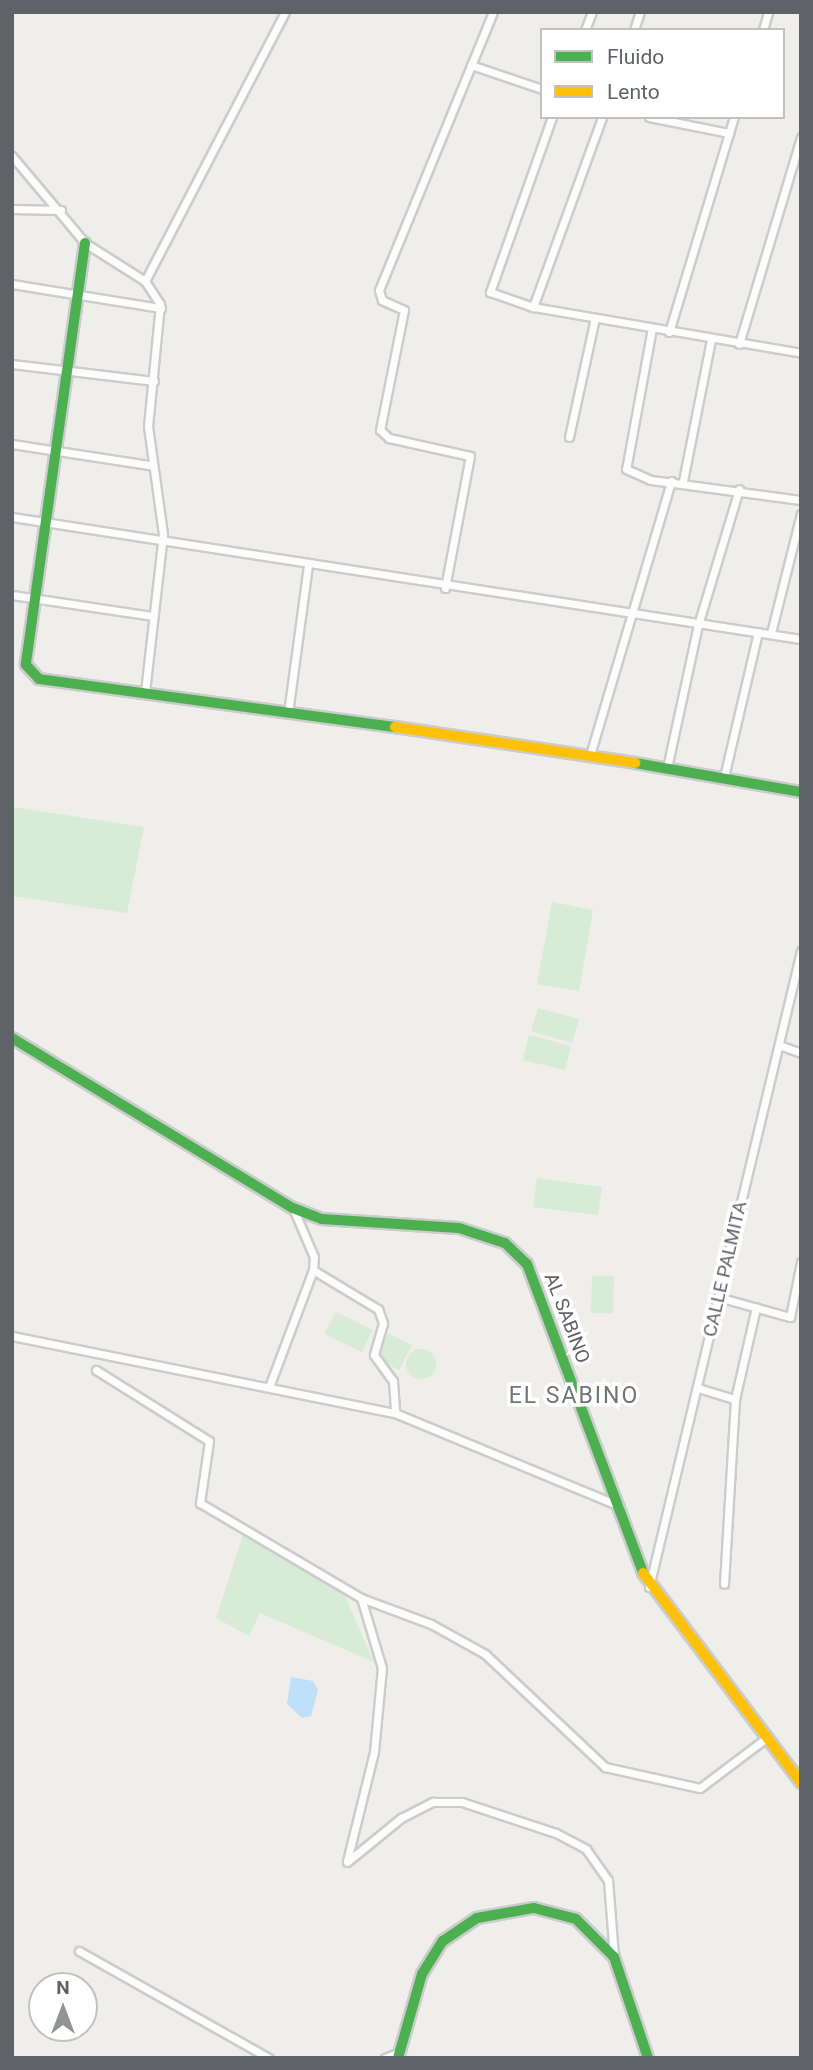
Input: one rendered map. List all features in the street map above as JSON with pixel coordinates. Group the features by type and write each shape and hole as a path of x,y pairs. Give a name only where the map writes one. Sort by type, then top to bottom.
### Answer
{"street":[{"path":"145,281 285,12"},
{"path":"445,588 471,456 389,438 380,430 404,310 382,300 379,290 493,12"},
{"path":"471,65 540,88"},
{"path":"551,119 488,286 497,298 669,332 801,353"},
{"path":"533,307 601,119"},
{"path":"659,119 729,133"},
{"path":"669,332 733,119"},
{"path":"739,344 801,138"},
{"path":"12,156 61,210 85,243 145,281 161,308 150,465 162,541 145,692"},
{"path":"12,209 61,210"},
{"path":"85,243 45,524 30,673 39,679 590,755 801,792"},
{"path":"12,284 161,308"},
{"path":"569,437 595,318"},
{"path":"652,328 624,463 630,474 801,500"},
{"path":"683,481 711,339"},
{"path":"12,365 154,381"},
{"path":"12,444 150,465"},
{"path":"590,755 635,615 671,481"},
{"path":"667,768 698,625 739,489"},
{"path":"771,633 801,514"},
{"path":"12,517 445,588 801,639"},
{"path":"288,713 308,566"},
{"path":"12,595 153,616"},
{"path":"724,777 758,632"},
{"name":"CALLE PALMITA","path":"649,1587 801,951"},
{"name":"AL SABINO","path":"12,1038 293,1208 323,1219 459,1228 505,1243 527,1264 623,1507 649,1587 801,1783"},
{"path":"779,1045 801,1053"},
{"path":"269,1387 313,1270 314,1257 293,1208"},
{"path":"718,1297 790,1317 801,1262"},
{"path":"313,1270 378,1309 383,1323 374,1355 393,1381 395,1413"},
{"path":"724,1584 735,1399 756,1307"},
{"path":"12,1336 395,1413 623,1507"},
{"path":"96,1370 209,1441 200,1503 361,1598 431,1624 513,1675 605,1767 700,1788 766,1738"},
{"path":"698,1388 735,1399"},
{"path":"361,1598 382,1668 374,1752 347,1862 401,1818 433,1802 462,1802 556,1833 586,1849 608,1880 614,1957 648,2058"},
{"path":"385,2058 399,2055 432,1954 477,1918 555,1911 576,1919 614,1957"},
{"path":"79,1951 269,2058"}],"green space":[{"path":"12,807 144,827 127,913 12,896"},
{"path":"552,902 593,910 579,991 537,984"},
{"path":"538,1008 579,1019 572,1043 531,1031"},
{"path":"529,1035 571,1046 565,1070 523,1060"},
{"path":"537,1178 602,1187 598,1215 533,1207"},
{"path":"592,1276 614,1276 613,1313 591,1313"},
{"path":"336,1312 373,1330 362,1352 324,1334"},
{"path":"388,1333 412,1345 399,1370 376,1358"},
{"path":"421,1349 432,1353 436,1364 432,1375 421,1379 410,1375 406,1364 410,1353"},
{"path":"243,1535 344,1594 374,1662 260,1613 249,1636 216,1618"}],"water":[{"path":"291,1677 313,1681 318,1690 311,1716 302,1718 287,1704"}],"traffic: fast":[{"path":"85,243 26,665 39,679 395,727"},
{"path":"635,763 801,792"},
{"path":"12,1038 293,1208 322,1219 459,1228 505,1243 527,1264 643,1573"},
{"path":"398,2058 422,1974 443,1941 477,1918 534,1908 576,1919 614,1957 648,2058"}],"traffic: slow":[{"path":"395,727 635,763"},
{"path":"643,1573 801,1783"}],"district":[{"name":"EL SABINO","path":"574,1396"}]}
